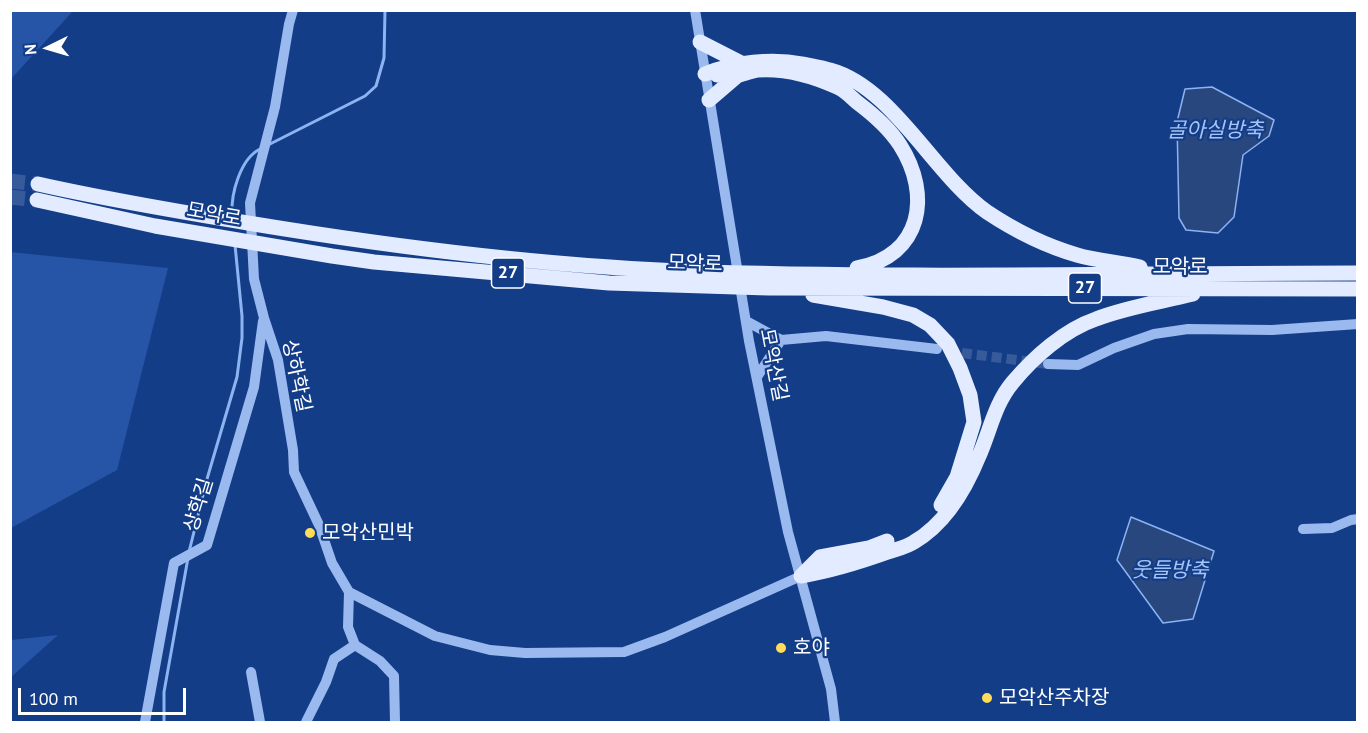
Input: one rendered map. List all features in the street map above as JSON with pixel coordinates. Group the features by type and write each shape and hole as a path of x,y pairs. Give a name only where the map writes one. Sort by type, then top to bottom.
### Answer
{"main road":[{"path":"700,42 740,70"},
{"path":"709,100 740,70 790,62 832,70 860,84 892,111 946,174 986,211 1052,247 1080,256 1166,273"},
{"path":"705,74 722,67 798,73 839,88 880,120 900,145 914,173 918,207 911,233 894,254 874,265 837,271 801,273"},
{"name":"모악로","path":"1358,273 801,273 680,278 609,283 374,262 332,256 155,226 37,192 156,208 339,238 531,261 680,278 768,288 1358,289"},
{"path":"768,288 883,307 913,315 930,325 948,344 960,368 970,395 974,422 957,477 940,508 910,533 869,548 820,557 801,576"},
{"path":"801,576 823,572 914,542 946,515 967,483 998,404 1011,384 1029,364 1069,332 1094,319 1131,308 1223,288"}],"street":[{"name":"상하학길","path":"293,10 270,131 249,203 254,279 278,360 294,472 319,525 332,563 349,592"},
{"name":"모악산길","path":"694,10 757,377 788,532 831,688 835,723"},
{"name":"상학길","path":"145,723 174,563 207,545 254,387 264,318"},
{"path":"746,321 781,340 826,336 938,349"},
{"path":"1048,364 1078,365 1114,348 1154,334 1188,329 1272,330 1358,324"},
{"path":"757,377 781,340"},
{"path":"1303,529 1332,528 1358,519"},
{"path":"395,723 393,676 380,661 355,645 348,627 349,592 435,636 490,650 525,653 624,652 665,637 801,576"},
{"path":"306,723 327,682 334,659 355,645"},
{"path":"252,672 260,723"}],"shaded area":[{"path":"10,11 73,11 11,79"},
{"path":"10,252 168,268 117,470 11,528"},
{"path":"58,635 11,677 11,640"}],"water":[{"name":"골아실방축","path":"1212,87 1274,120 1269,136 1243,155 1234,217 1218,233 1186,230 1179,218 1177,122 1185,89"},
{"name":"웃들방축","path":"1131,517 1214,551 1193,619 1163,623 1117,560"}],"waterway":[{"path":"268,145 365,96 376,86 384,58 385,10"},
{"path":"232,214 233,197 238,178 247,161 260,149"},
{"path":"189,552 207,479 237,377 242,316 235,245"},
{"path":"164,722 164,692 188,558"}],"tunnel":[{"path":"10,181 38,184"},
{"path":"10,197 37,200"},
{"path":"947,351 1048,364"}],"place":[{"name":"모악산민박","path":"310,533"},
{"name":"호야","path":"781,648"},
{"name":"모악산주차장","path":"987,698"}]}
